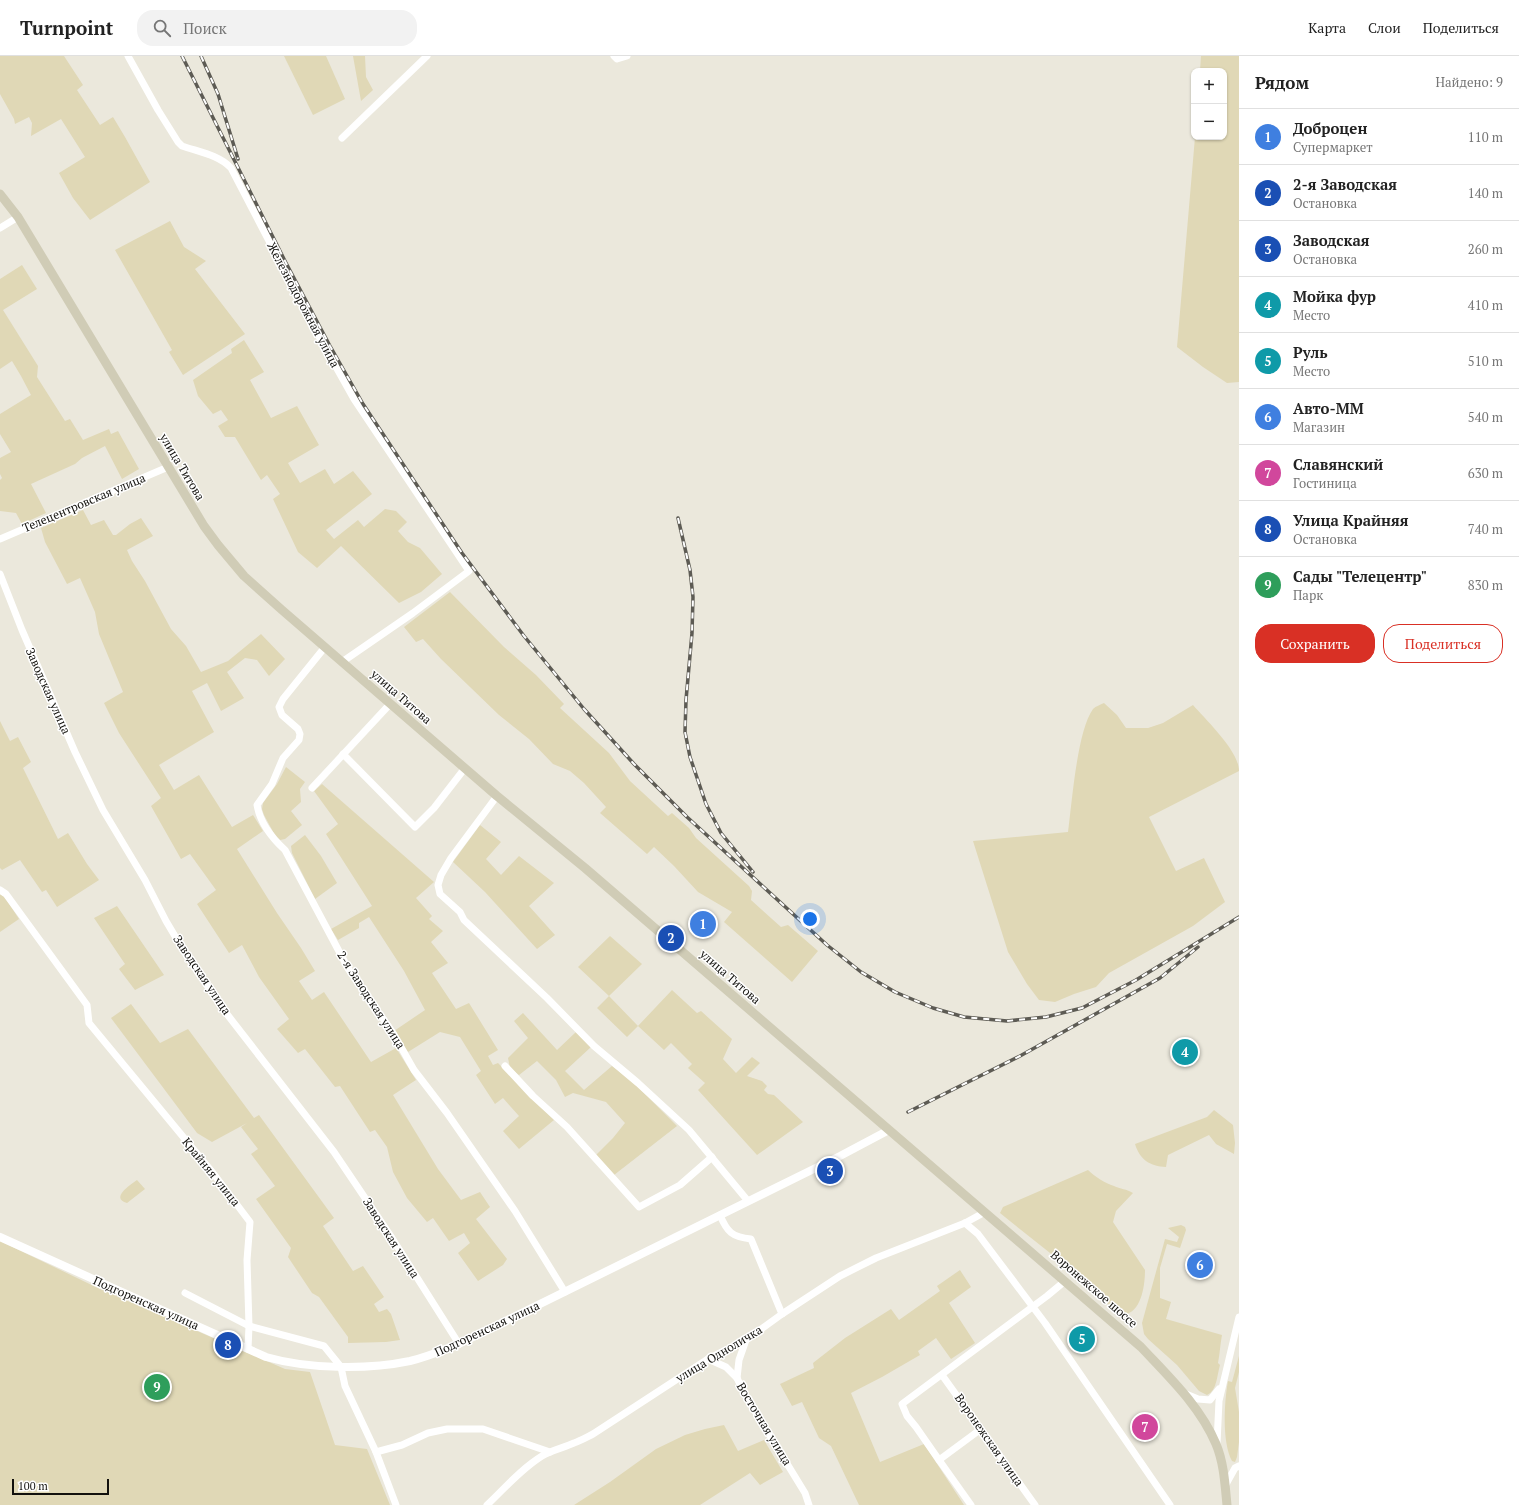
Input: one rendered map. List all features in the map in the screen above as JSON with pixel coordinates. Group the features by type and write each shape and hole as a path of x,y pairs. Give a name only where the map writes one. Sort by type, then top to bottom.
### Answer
{"main road":[{"name":"улица Титова","path":"0,194 18,217 204,526 244,576 464,768 585,868 889,1130"},
{"name":"Воронежское шоссе","path":"889,1130 1141,1346 1186,1394 1217,1446 1225,1486 1227,1505"}],"street":[{"name":"Железнодорожная улица","path":"128,56 158,110 178,142 182,146 218,158 231,168 317,333 354,399 469,571 413,613 342,662"},
{"path":"342,138 428,56"},
{"path":"614,56 617,59 627,56"},
{"path":"0,228 18,217"},
{"name":"Телецентровская улица","path":"0,539 168,466"},
{"name":"Заводская улица","path":"0,574 22,630 75,752 100,804 145,880 178,940 223,1009 334,1152 392,1238 459,1344"},
{"name":"2-я Заводская улица","path":"325,647 283,699 279,707 282,715 298,729 300,734 299,740 283,758 272,784 257,804 259,815 275,841 285,850 349,970 393,1033 414,1070 447,1113 515,1211 565,1292"},
{"path":"312,788 390,704"},
{"path":"343,754 415,827 439,802 464,768"},
{"path":"497,796 441,875 438,885 440,894 460,912 464,920 547,998 594,1046 638,1083 689,1130 748,1201"},
{"name":"Крайняя улица","path":"0,890 6,894 87,1005 90,1024 213,1173 250,1222 247,1260 249,1326 248,1349"},
{"path":"505,1066 533,1096 567,1127 639,1207 680,1185 712,1158"},
{"name":"Подгоренская улица","path":"0,1237 248,1349 279,1361 341,1367 409,1361 432,1355 459,1344 889,1130"},
{"name":"улица Одноличка","path":"487,1505 512,1482 519,1473 550,1452 576,1443 593,1434 708,1359 746,1340 782,1314 840,1276 876,1258 966,1223 984,1212"},
{"path":"720,1215 726,1229 741,1238 751,1238 782,1314"},
{"path":"966,1223 978,1234 1045,1323 1170,1505"},
{"path":"971,1505 907,1416 902,1404 1065,1281"},
{"path":"185,1293 249,1326 324,1346 341,1367 344,1386 376,1452 396,1505"},
{"path":"1217,1446 1217,1421 1222,1386 1239,1317"},
{"name":"Восточная улица","path":"746,1340 739,1360 737,1378 745,1395 805,1493 809,1505"},
{"path":"708,1359 726,1367 737,1378"},
{"name":"Воронежская улица","path":"942,1375 1035,1505"},
{"path":"1186,1394 1198,1399 1210,1400 1222,1386"},
{"path":"376,1452 402,1445 428,1433 447,1429 483,1429 550,1452"},
{"path":"940,1460 981,1429"},
{"path":"1225,1486 1235,1468 1239,1466"}],"shaded area":[{"path":"0,56 64,56 83,85 77,90 100,125 113,117 150,182 90,220 73,198 59,173 85,157 61,119 31,136 32,123 29,117 15,124 14,119 0,94"},
{"path":"284,56 326,56 345,99 313,115"},
{"path":"353,56 365,56 366,77 373,90 361,101"},
{"path":"1201,56 1239,56 1239,382 1227,383 1177,347 1195,140 1227,140 1227,68 1200,68"},
{"path":"170,221 184,247 206,261 195,269 245,334 183,375 169,352 172,350 115,250"},
{"path":"22,265 37,289 3,310 38,366 37,377 65,421 70,419 83,440 109,429 111,434 118,431 139,469 122,479 105,446 82,458 75,464 31,484 46,513 22,524 16,513 0,511 0,480 2,478 0,474 0,458 11,452 0,434 0,414 31,395 12,361 0,369 0,279"},
{"path":"244,340 264,372 250,380 271,418 297,406 319,445 288,463 300,483 325,469 334,484 353,471 372,494 326,530 334,539 358,520 364,527 385,509 396,511 407,522 398,531 408,542 420,548 442,574 421,592 399,603 341,546 317,568 298,552 273,499 280,494 267,475 261,480 235,437 225,437 218,426 228,420 221,410 213,414 198,396 193,380 232,353 231,349"},
{"path":"83,510 91,525 104,520 113,535 116,535 130,524 141,518 153,536 127,550 171,629 186,646 201,672 228,661 261,634 285,659 269,676 257,660 245,658 227,672 244,698 221,711 207,683 192,691 214,732 159,765 174,790 199,775 232,827 253,815 263,831 237,849 315,971 299,981 312,1000 324,992 371,1062 396,1048 416,1080 393,1095 438,1169 461,1200 480,1192 490,1207 476,1219 507,1259 503,1265 478,1281 458,1253 470,1243 464,1233 449,1241 433,1218 427,1222 407,1198 393,1172 387,1147 375,1130 370,1132 340,1086 335,1087 305,1049 298,1053 277,1029 289,1019 259,977 242,945 229,953 197,904 216,890 190,854 181,859 151,806 161,798 119,733 104,703 123,692 99,634 95,612 80,578 67,584 45,542 41,528"},
{"path":"450,592 504,647 536,675 564,704 560,708 609,753 630,781 668,816 672,813 689,828 696,838 749,886 752,891 751,900 781,927 788,925 818,951 792,982 724,922 732,912 698,892 654,847 647,854 600,813 606,807 584,783 570,771 553,764 529,739 499,715 441,659 423,639 416,642 404,627"},
{"path":"1104,703 1117,715 1126,728 1148,728 1163,723 1193,705 1221,736 1234,754 1238,763 1239,771 1149,817 1176,871 1204,858 1225,902 1193,926 1109,973 1096,987 1055,1002 1039,1000 1027,984 1008,952 973,841 1068,832 1076,768 1083,733 1087,719 1093,709"},
{"path":"0,721 10,741 18,737 31,762 23,768 58,839 68,833 87,864 99,880 57,907 46,890 42,892 20,860 2,870 0,868"},
{"path":"286,767 305,782 300,789 301,802 291,811 302,825 285,839 280,840 276,837 262,809 263,803 277,784"},
{"path":"322,784 434,882 416,898 432,916 429,919 443,931 431,942 448,963 432,973 456,1009 469,1003 498,1050 488,1056 493,1065 498,1063 554,1120 519,1149 503,1131 519,1116 503,1098 495,1104 476,1075 481,1071 460,1037 440,1032 408,1052 394,1031 425,1010 404,971 369,917 359,923 359,928 338,940 331,929 372,906 326,834 338,824 314,791"},
{"path":"480,825 501,842 486,859 501,875 519,856 554,883 529,906 555,935 537,949 485,892 453,862"},
{"path":"305,835 321,856 337,883 315,899 292,853 291,846"},
{"path":"0,894 4,896 19,919 0,932"},
{"path":"117,906 164,975 135,990 119,969 125,964 94,918"},
{"path":"610,936 642,964 609,996 578,967"},
{"path":"672,990 697,1013 701,1011 732,1039 723,1059 736,1073 752,1057 760,1063 747,1076 762,1081 767,1086 764,1090 768,1094 774,1095 803,1122 757,1155 698,1090 705,1083 688,1068 692,1064 671,1043 664,1050 638,1026"},
{"path":"609,996 638,1026 627,1037 597,1008"},
{"path":"131,1004 160,1043 188,1029 254,1118 259,1115 334,1218 323,1226 353,1271 363,1266 384,1297 374,1304 379,1312 387,1309 391,1314 400,1340 348,1343 348,1337 319,1297 312,1293 288,1257 291,1248 256,1199 275,1186 251,1154 258,1149 241,1127 247,1123 212,1142 197,1133 111,1018"},
{"path":"523,1013 557,1050 576,1032 591,1047 565,1071 584,1090 612,1066 631,1080 677,1126 614,1175 596,1155 625,1123 606,1102 573,1093 565,1097 556,1080 537,1061 519,1075 510,1068 508,1058 528,1038 514,1021"},
{"path":"1214,1110 1233,1125 1235,1143 1234,1154 1216,1144 1209,1135 1168,1155 1166,1167 1150,1164 1137,1150 1135,1144 1207,1117"},
{"path":"1088,1170 1104,1181 1133,1193 1116,1211 1113,1222 1145,1270 1142,1295 1136,1307 1127,1314 1118,1312 1114,1309 1074,1272 1000,1213 1003,1207"},
{"path":"137,1180 145,1189 127,1203 122,1201 120,1198 123,1192"},
{"path":"1181,1225 1185,1227 1186,1230 1180,1248 1167,1244 1160,1268 1160,1298 1171,1302 1166,1319 1222,1335 1218,1363 1220,1365 1215,1386 1207,1395 1199,1391 1177,1365 1148,1339 1144,1334 1142,1323 1165,1239 1177,1242 1179,1237 1168,1228"},
{"path":"0,1241 100,1289 285,1369 310,1372 335,1445 367,1449 390,1505 0,1505"},
{"path":"960,1270 971,1287 949,1303 975,1343 951,1359 936,1338 918,1351 920,1355 851,1393 880,1462 924,1444 964,1505 859,1505 831,1446 819,1438 802,1402 792,1406 780,1384 814,1368 813,1363 845,1338 891,1309 899,1320 940,1291 937,1286"},
{"path":"1239,1356 1239,1372 1235,1388 1239,1412 1239,1442 1235,1462 1232,1461 1227,1444 1225,1433 1225,1411 1228,1381 1232,1382"},
{"path":"724,1425 738,1451 764,1440 783,1472 760,1485 750,1473 700,1505 574,1505 610,1482 656,1449 685,1435"}],"railway":[{"path":"182,56 286,263 330,346 363,404 462,553 524,636 584,709 634,764 687,817 827,945 861,972 895,992 933,1008 964,1017 1007,1021 1046,1017 1082,1008 1136,980 1239,917"},
{"path":"201,56 218,94 238,159"},
{"path":"678,518 690,570 693,597 685,732 690,757 706,804 721,833 753,872"},
{"path":"908,1112 1020,1056 1160,978 1198,947"}],"place":[{"name":"Доброцен","path":"703,924"},
{"name":"2-я Заводская","path":"671,938"},
{"name":"Мойка фур","path":"1185,1052"},
{"name":"Заводская","path":"830,1171"},
{"name":"Авто-ММ","path":"1200,1265"},
{"name":"Руль","path":"1082,1339"},
{"name":"Улица Крайняя","path":"228,1345"},
{"name":"Сады \"Телецентр\"","path":"157,1387"},
{"name":"Славянский","path":"1145,1427"}]}
